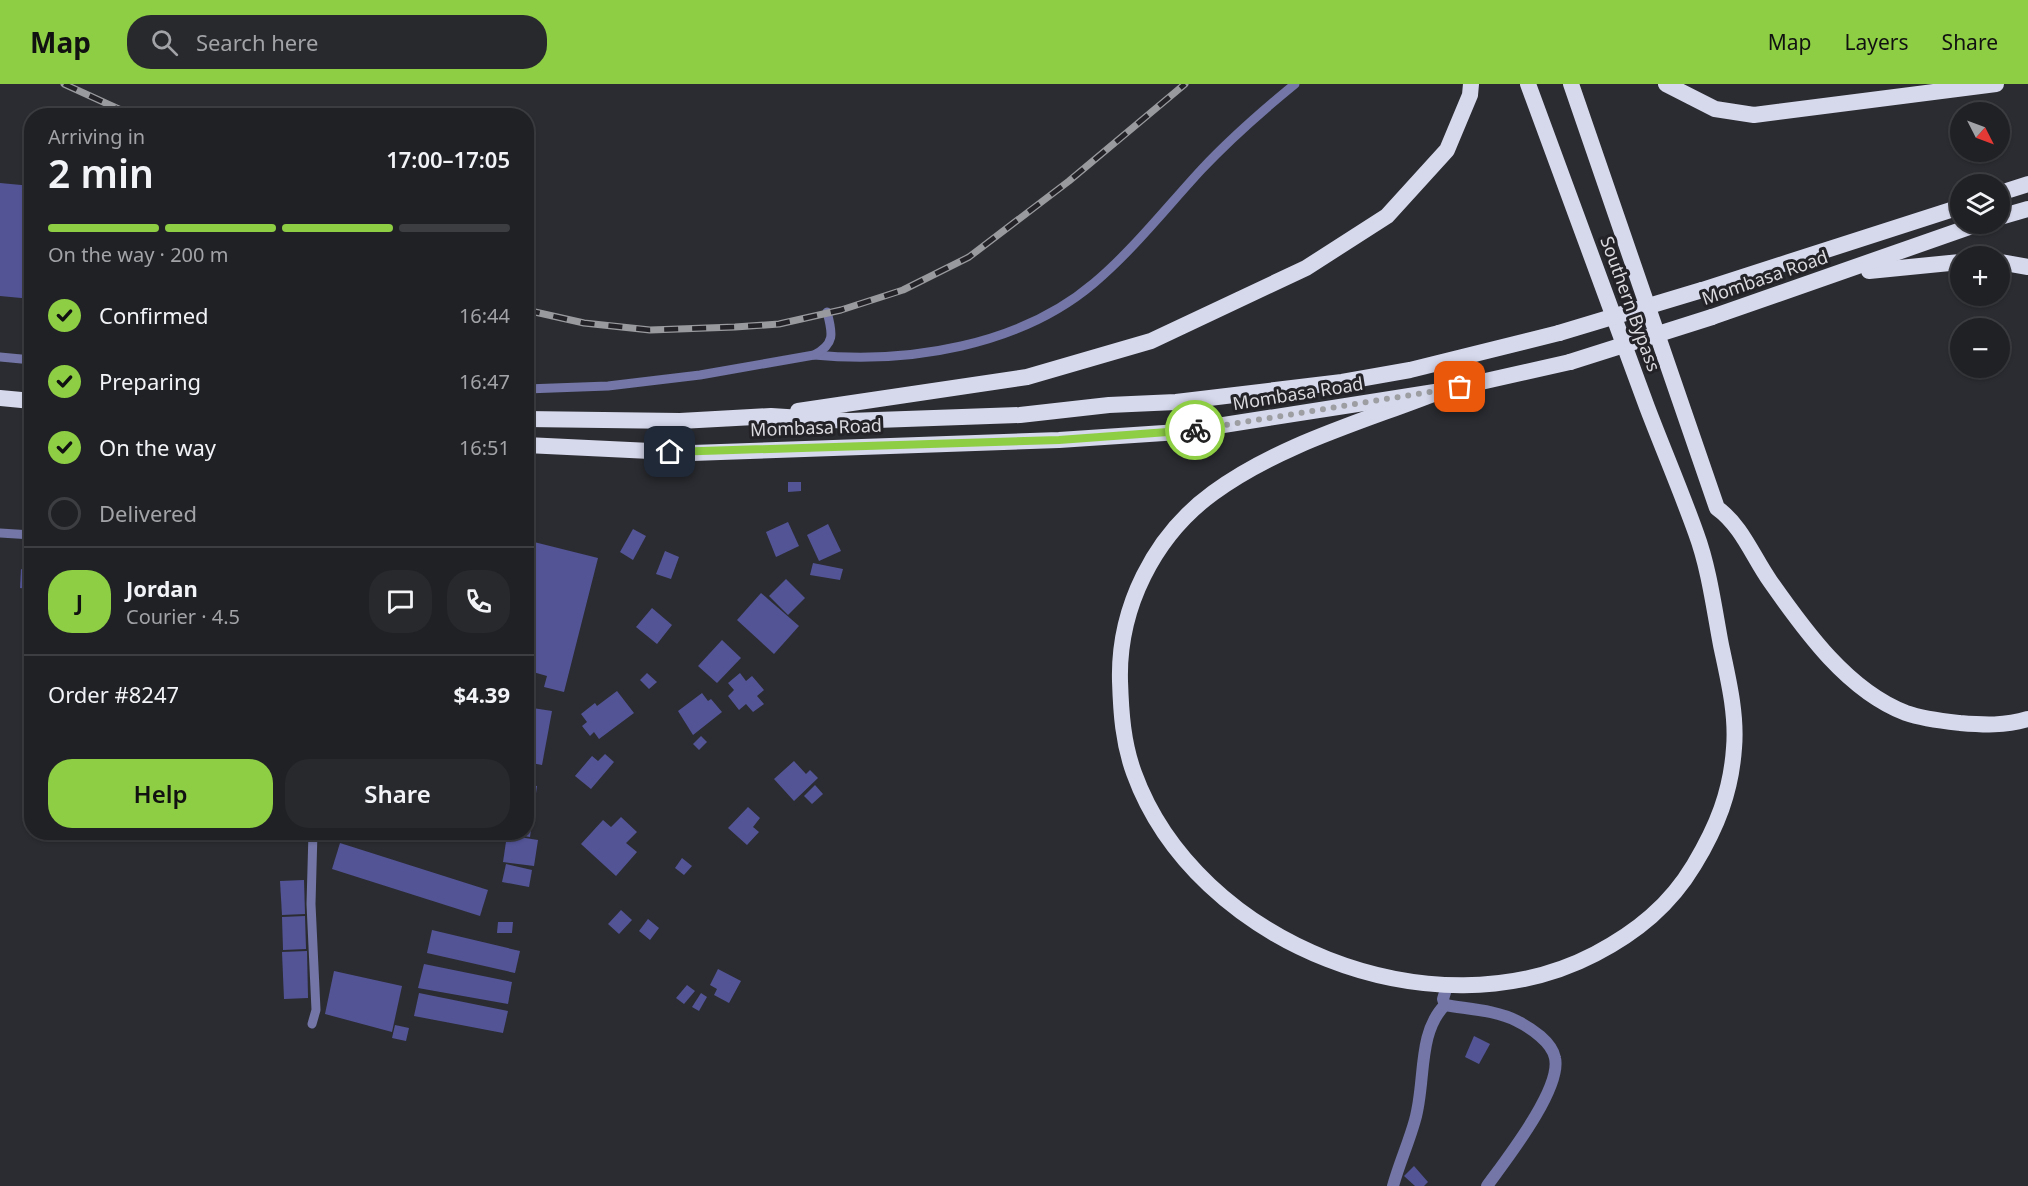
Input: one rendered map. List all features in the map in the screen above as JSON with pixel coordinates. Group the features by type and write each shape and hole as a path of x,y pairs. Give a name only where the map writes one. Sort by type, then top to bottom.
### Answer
{"highway":[{"path":"771,416 1027,377 1151,340 1306,268 1387,216 1447,150 1470,95 1471,84"},
{"name":"Southern Bypass","path":"1441,391 1306,443 1260,464 1213,493 1178,525 1145,571 1124,632 1120,678 1122,730 1135,775 1163,830 1211,885 1251,918 1284,940 1362,972 1447,986 1482,987 1540,976 1575,964 1640,927 1663,906 1686,878 1719,821 1726,799 1735,744 1727,670 1698,538 1528,84"},
{"name":"Southern Bypass","path":"1571,84 1717,508 1736,525 1770,581 1813,638 1838,664 1882,701 1908,713 1953,722 1985,725 2028,719"},
{"path":"1666,84 1715,109 1754,115 1996,84"},
{"path":"2010,190 2028,184"},
{"path":"2010,214 2028,209"},
{"name":"Mombasa Road","path":"534,419 680,421 771,416 849,421 1020,415 1109,405 1176,402 1342,382 1410,370 1559,333 1702,290 1950,210"},
{"name":"Mombasa Road","path":"534,445 692,453 1059,440 1210,428 1441,391 1570,362 1712,317 1950,234"},
{"path":"1838,274 1950,263"},
{"path":"2010,264 2028,267"},
{"path":"0,398 24,400"}],"street":[{"path":"1445,1005 1443,999 1447,986"},
{"path":"1393,1186 1416,1119 1424,1079 1424,1049 1430,1026 1437,1013 1445,1005"},
{"path":"1445,1005 1517,1020 1542,1039 1552,1049 1556,1059 1551,1085 1539,1109 1487,1186"}],"lane":[{"path":"534,389 608,386 700,375 814,355 856,359 968,346 1010,330 1073,299 1095,283 1251,120 1295,84"},
{"path":"814,355 826,348 830,342 827,312"},
{"path":"0,357 24,359"},
{"path":"0,533 24,534"},
{"path":"312,1024 316,1010 311,904 313,840"}],"building":[{"path":"0,183 24,185 24,298 0,296"},
{"path":"788,482 801,482 801,491 788,492"},
{"path":"788,522 799,546 776,557 766,532"},
{"path":"828,524 841,551 819,561 807,535"},
{"path":"633,529 646,536 633,560 620,552"},
{"path":"534,542 598,558 564,692 544,687 547,676 534,672"},
{"path":"665,551 679,557 671,579 656,574"},
{"path":"813,563 843,569 840,580 810,575"},
{"path":"21,569 24,570 24,588 20,588"},
{"path":"786,579 805,598 788,615 769,596"},
{"path":"761,593 799,626 774,654 737,620"},
{"path":"652,608 672,625 657,644 636,627"},
{"path":"722,640 741,658 717,683 698,666"},
{"path":"647,673 657,682 649,689 640,680"},
{"path":"740,673 746,681 752,676 764,690 757,696 764,704 753,712 746,704 739,710 728,696 734,690 728,683"},
{"path":"617,691 634,713 599,739 594,732 590,736 582,726 587,722 581,714 595,703 597,706"},
{"path":"702,693 708,701 711,699 722,712 693,735 678,711"},
{"path":"534,708 552,711 542,765 534,764"},
{"path":"701,736 707,742 699,750 693,744"},
{"path":"605,754 614,762 591,789 575,776 592,756 598,761"},
{"path":"794,761 806,774 810,770 818,778 794,801 774,779"},
{"path":"534,785 537,786 534,808"},
{"path":"815,785 823,794 812,804 804,796"},
{"path":"748,807 760,818 753,827 759,832 747,845 728,828"},
{"path":"621,817 637,832 626,843 637,852 616,876 581,844 603,820 611,827"},
{"path":"506,840 538,840 534,866 503,862"},
{"path":"340,843 488,890 480,916 332,869"},
{"path":"682,858 692,866 684,875 675,868"},
{"path":"506,864 532,870 529,887 502,882"},
{"path":"304,880 305,914 282,915 280,881"},
{"path":"621,910 632,920 619,934 608,924"},
{"path":"305,916 306,949 283,950 282,917"},
{"path":"648,919 659,928 650,940 639,931"},
{"path":"498,922 513,922 512,933 497,933"},
{"path":"432,930 520,951 515,973 427,953"},
{"path":"307,951 308,998 284,999 282,952"},
{"path":"424,964 512,982 508,1004 418,988"},
{"path":"718,969 741,981 729,1003 714,995 717,989 710,985"},
{"path":"334,971 402,986 392,1032 325,1014"},
{"path":"687,985 695,991 684,1004 676,998"},
{"path":"419,993 508,1011 503,1033 414,1016"},
{"path":"701,993 707,997 699,1011 692,1007"},
{"path":"395,1025 409,1028 406,1041 392,1038"},
{"path":"1474,1036 1490,1044 1479,1064 1465,1057"},
{"path":"1414,1166 1428,1182 1424,1186 1415,1186 1404,1176"}],"railway":[{"path":"64,84 116,108"},
{"path":"534,312 584,323 650,330 735,327 779,324 841,310 903,290 969,257 1069,181 1185,84"}],"way so far":[{"path":"1195,430 1460,387"}],"route":[{"path":"670,452 860,448 921,443 1059,440 1195,430"}]}
